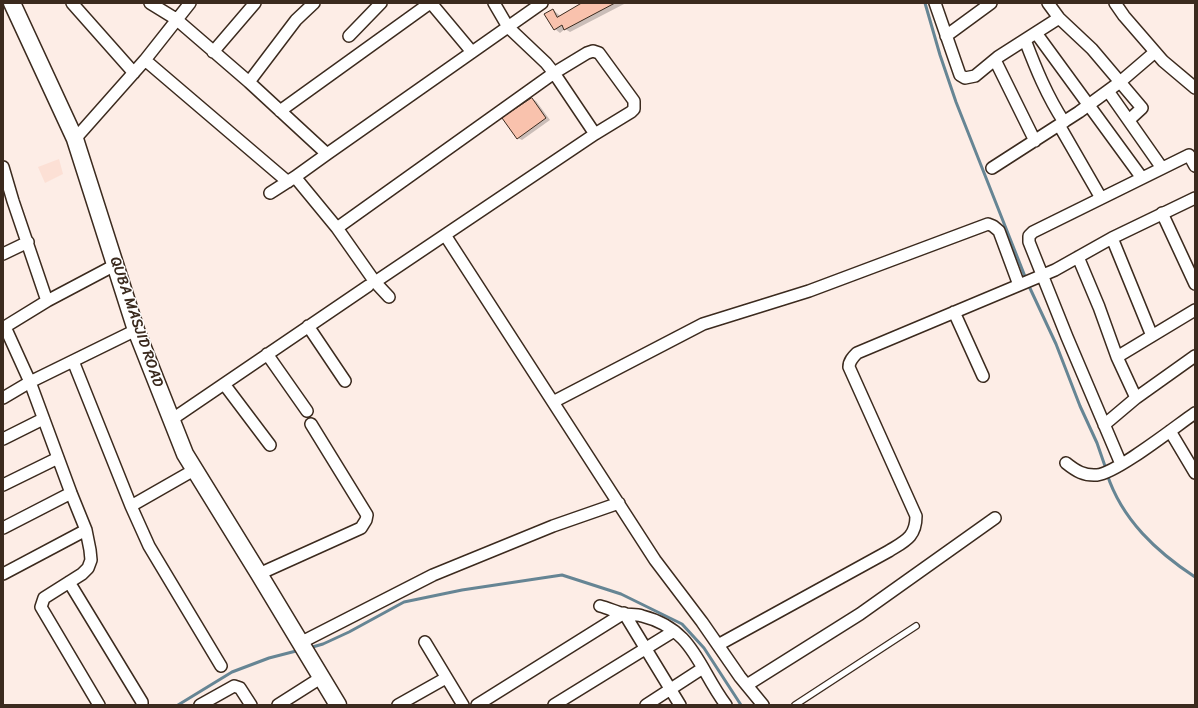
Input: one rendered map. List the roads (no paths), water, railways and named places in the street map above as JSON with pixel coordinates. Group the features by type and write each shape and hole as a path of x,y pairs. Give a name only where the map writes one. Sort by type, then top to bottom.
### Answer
{"street":[{"name":"QUBA MASJID ROAD","path":"12,3 75,139 136,330 185,454 338,705"},
{"path":"72,3 134,73"},
{"path":"150,3 176,19 249,82 327,154"},
{"path":"75,139 145,60 190,3"},
{"path":"213,52 255,3"},
{"path":"249,82 296,20 314,3"},
{"path":"348,36 381,3"},
{"path":"280,111 430,3 472,52"},
{"path":"494,3 508,27 546,63 554,73 596,134"},
{"path":"270,193 292,180 542,3"},
{"path":"935,3 962,78 975,76 995,60 1059,18"},
{"path":"946,36 991,3"},
{"path":"1048,3 1059,18 1092,49 1142,108 1129,120"},
{"path":"1115,3 1124,16 1163,61 1195,88"},
{"path":"1036,33 1142,178"},
{"path":"1025,40 1038,75 1054,106 1061,124 1101,198"},
{"path":"171,420 308,326 631,112 634,109 634,101 600,53 596,51 587,53 554,73 337,228"},
{"path":"992,168 1089,105 1120,82 1155,52"},
{"path":"145,60 292,180 337,228 371,284 389,297"},
{"path":"995,60 1035,141"},
{"path":"1108,91 1162,168"},
{"path":"1113,468 1104,425 1039,276 1029,242 1031,234 1189,154 1195,166"},
{"path":"3,167 13,202 47,301"},
{"path":"718,645 889,551 904,542 912,534 916,525 916,516 849,367 849,363 857,353 1055,270 1112,238 1195,198"},
{"path":"3,207 13,202"},
{"path":"1162,213 1195,284"},
{"path":"553,402 703,324 809,291 988,224 999,231 1020,284"},
{"path":"445,235 655,560 763,705"},
{"path":"1112,238 1152,336"},
{"path":"3,254 28,242"},
{"path":"1078,257 1099,307 1117,357 1136,398"},
{"path":"99,705 41,607 44,598 82,574 90,564 90,550 86,530 30,382 4,328 47,301 116,265"},
{"path":"1117,357 1195,310"},
{"path":"954,312 983,376"},
{"path":"308,326 345,381"},
{"path":"3,398 30,382 136,330"},
{"path":"268,354 307,411"},
{"path":"1104,425 1136,398 1195,356"},
{"path":"73,361 131,506 149,546 221,666"},
{"path":"224,384 270,445"},
{"path":"1066,463 1077,472 1086,475 1099,475 1113,468 1195,413"},
{"path":"3,439 43,419"},
{"path":"259,574 361,528 366,520 367,515 311,424"},
{"path":"1170,431 1195,473"},
{"path":"3,485 58,458"},
{"path":"131,506 194,470"},
{"path":"3,528 71,493"},
{"path":"300,643 433,576 553,526 619,503"},
{"path":"747,685 860,614 995,518"},
{"path":"3,574 86,530"},
{"path":"69,582 142,702 142,705"},
{"path":"600,606 624,614 642,616 668,626 674,630 692,649 726,705"},
{"path":"624,614 680,705"},
{"path":"477,705 624,614"},
{"path":"554,705 674,630"},
{"path":"425,642 463,705"},
{"path":"646,705 703,668"},
{"path":"278,705 318,672"},
{"path":"398,705 446,678"},
{"path":"200,705 234,686 240,688 251,705"}],"lane":[{"path":"795,705 916,626"}],"waterway":[{"path":"925,3 940,55 956,102 1026,279"},
{"path":"1028,284 1056,344 1080,406 1097,443 1106,469"},
{"path":"1107,474 1122,506 1142,533 1167,557 1195,577"},
{"path":"309,648 323,644 349,632 404,602 462,590 562,575 621,594 682,624 704,648 741,705"},
{"path":"178,705 232,672 269,658 300,650"}]}
